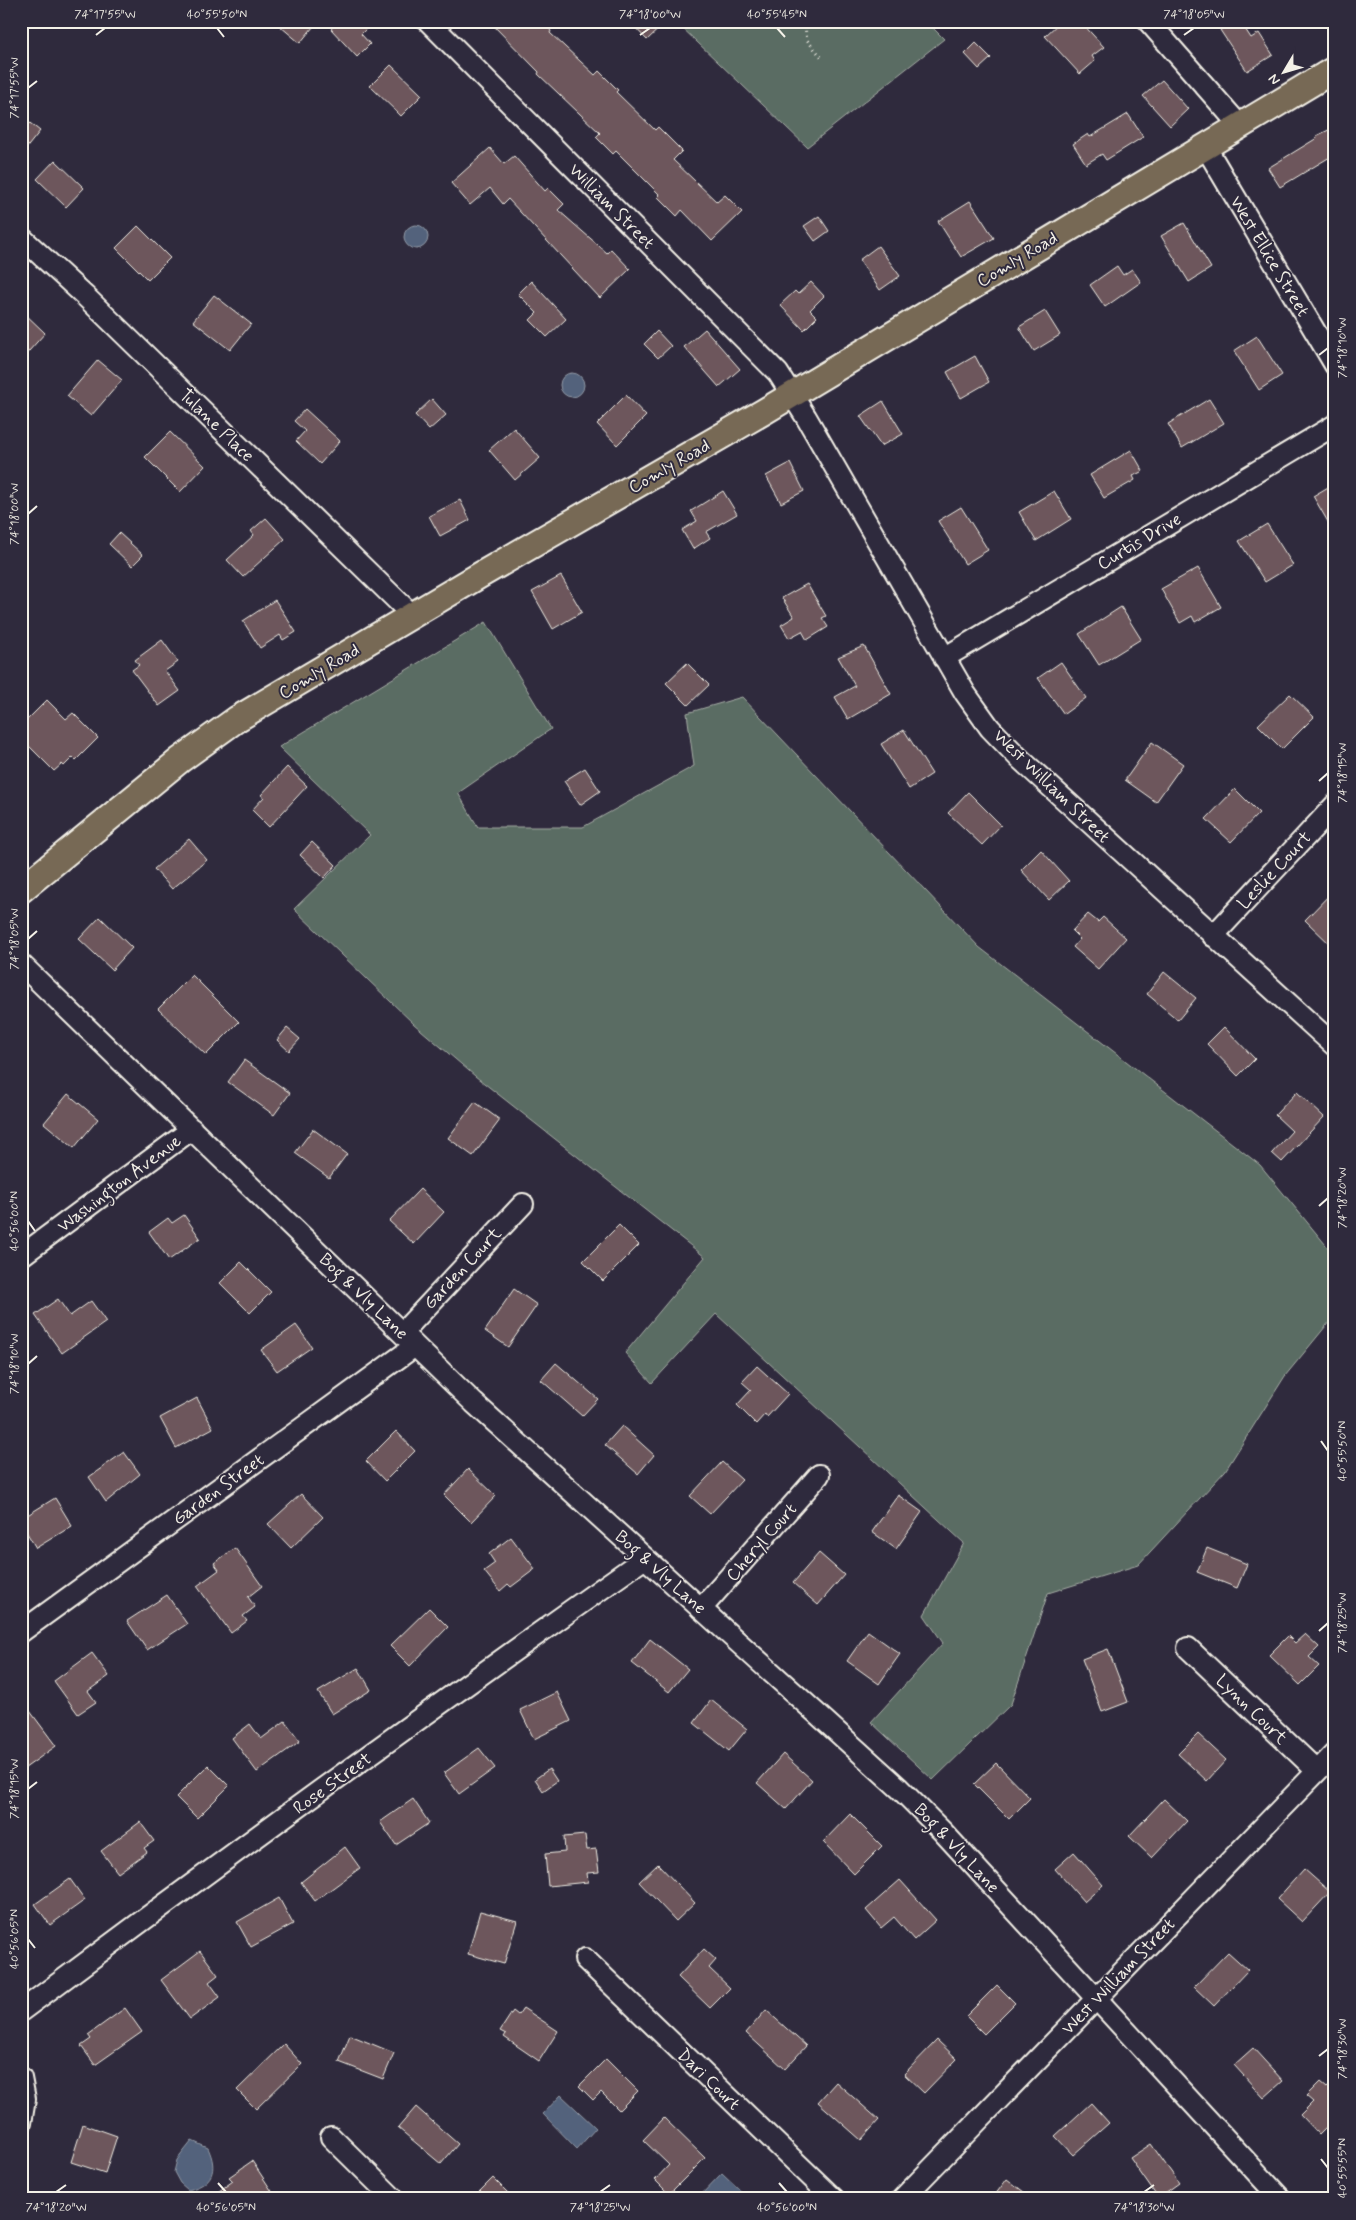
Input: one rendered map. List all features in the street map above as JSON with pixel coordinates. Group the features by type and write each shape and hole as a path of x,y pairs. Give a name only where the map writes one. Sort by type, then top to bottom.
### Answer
{"main road":[{"name":"Comly Road","path":"21,890 180,760 237,719 793,394 1335,69"}],"street":[{"name":"William Street","path":"428,21 778,373 793,394"},
{"path":"1148,21 1240,126"},
{"name":"West Ellice Street","path":"1205,146 1335,365"},
{"name":"Tulane Place","path":"21,237 85,296 412,616"},
{"name":"West William Street","path":"793,394 944,658 990,728 1019,758 1335,1046"},
{"name":"Curtis Drive","path":"944,658 1335,425"},
{"name":"Leslie Court","path":"1213,936 1335,805"},
{"name":"Bog & Vly Lane","path":"21,964 474,1403 899,1788 943,1832 1281,2199"},
{"name":"Washington Avenue","path":"21,1256 192,1129"},
{"name":"Garden Court","path":"408,1339 523,1204"},
{"name":"Garden Street","path":"21,1632 408,1339"},
{"name":"Cheryl Court","path":"701,1609 819,1475"},
{"name":"Rose Street","path":"21,2011 469,1683 645,1558"},
{"name":"Lynn Court","path":"1188,1648 1317,1771"},
{"name":"West William Street","path":"902,2199 1335,1753"},
{"name":"Dari Court","path":"585,1959 834,2199"},
{"path":"21,2078 25,2099 21,2123"},
{"path":"331,2137 394,2199"}],"path":[{"path":"804,21 807,40 822,59"}],"green space":[{"path":"675,21 926,21 944,39 807,147"},
{"path":"486,622 551,729 458,793 478,827 583,827 694,766 687,713 742,697 979,947 1260,1165 1335,1256 1335,1315 1285,1376 1225,1471 1138,1565 1048,1593 1011,1704 933,1780 871,1722 943,1643 924,1615 964,1543 716,1314 652,1383 625,1353 705,1257 475,1076 414,1024 294,909 370,835 279,747"}],"water":[{"path":"416,225 421,226 427,232 427,242 421,248 416,249 411,248 405,242 404,237 405,232 411,226"},
{"path":"572,373 580,377 584,385 580,393 572,397 564,393 560,385 564,377"},
{"path":"561,2095 596,2128 577,2149 543,2114"},
{"path":"192,2141 208,2148 213,2169 208,2180 188,2190 180,2183 174,2172 177,2160"},
{"path":"722,2173 741,2191 734,2199 697,2199"}],"building":[{"path":"274,21 318,21 300,43"},
{"path":"338,21 374,21 361,34 370,44 357,57 331,29"},
{"path":"489,21 542,21 551,31 550,33 595,75 599,71 618,90 616,92 655,130 658,127 682,151 673,160 717,202 725,195 742,212 712,241 682,210 677,216 658,197 660,195 616,151 613,154 596,137 600,133 538,74 539,72"},
{"path":"629,21 667,21 647,40"},
{"path":"1061,21 1080,21 1104,47 1092,56 1095,61 1080,74 1045,36"},
{"path":"1234,21 1240,21 1251,38 1259,33 1273,55 1247,71 1220,30"},
{"path":"976,43 991,58 979,69 965,54"},
{"path":"391,65 422,95 401,116 370,86"},
{"path":"1162,80 1188,109 1170,126 1143,96"},
{"path":"1128,114 1143,137 1106,160 1102,154 1086,164 1073,144 1088,134 1090,137"},
{"path":"21,116 40,131 21,155"},
{"path":"1335,127 1335,154 1280,187 1268,168 1317,138 1316,136"},
{"path":"490,148 504,164 514,156 545,191 548,188 564,204 558,210 607,253 611,249 630,269 600,298 508,199 503,204 490,188 470,205 451,183"},
{"path":"55,160 84,188 66,207 37,179"},
{"path":"970,201 994,238 961,257 938,221"},
{"path":"819,216 829,231 815,241 804,226"},
{"path":"1184,223 1211,268 1189,282 1161,236"},
{"path":"138,226 170,258 148,280 116,248"},
{"path":"878,246 900,276 880,290 859,260"},
{"path":"1117,266 1123,275 1132,269 1141,282 1105,307 1090,285"},
{"path":"531,281 566,319 547,337 530,320 537,313 518,294"},
{"path":"811,282 824,296 810,310 817,317 804,330 780,305 795,291 798,294"},
{"path":"214,295 251,324 230,350 193,321"},
{"path":"21,310 45,333 21,360"},
{"path":"1045,311 1060,335 1034,351 1019,327"},
{"path":"705,329 740,369 719,387 684,347"},
{"path":"657,331 671,346 658,358 644,344"},
{"path":"1257,336 1282,375 1259,390 1234,351"},
{"path":"975,356 989,382 961,398 947,372"},
{"path":"98,360 122,380 91,416 67,396"},
{"path":"626,395 646,416 617,445 597,424"},
{"path":"432,399 446,415 429,430 415,415"},
{"path":"1209,399 1224,423 1182,448 1168,424"},
{"path":"883,401 903,434 881,446 860,416"},
{"path":"305,409 340,441 320,464 296,441 305,431 294,421"},
{"path":"514,428 540,458 515,480 489,450"},
{"path":"170,432 205,466 180,492 145,457"},
{"path":"1131,450 1143,471 1133,476 1135,480 1104,498 1090,475"},
{"path":"790,463 804,491 781,503 766,476"},
{"path":"1335,483 1335,534 1313,496"},
{"path":"723,491 737,514 706,532 710,538 693,549 682,530 697,521 691,511"},
{"path":"1054,491 1071,519 1036,541 1019,512"},
{"path":"460,500 470,520 440,536 429,516"},
{"path":"961,507 988,550 965,564 938,521"},
{"path":"266,518 285,539 243,577 227,560 254,535 251,531"},
{"path":"1267,524 1293,565 1265,582 1239,541"},
{"path":"119,533 143,555 132,566 109,544"},
{"path":"1198,568 1221,607 1195,622 1192,616 1180,623 1161,589"},
{"path":"561,576 582,612 553,629 532,592"},
{"path":"807,584 826,616 822,618 828,627 807,640 802,631 789,638 781,625 794,617 782,598"},
{"path":"275,600 296,632 283,640 280,635 260,648 243,621"},
{"path":"1121,607 1141,639 1099,665 1079,634"},
{"path":"162,640 178,662 165,671 180,691 159,706 132,670 139,665 135,660"},
{"path":"864,646 891,694 848,719 835,697 855,686 838,657"},
{"path":"1061,662 1086,698 1064,714 1038,678"},
{"path":"687,663 709,685 688,705 666,683"},
{"path":"1290,694 1314,717 1282,749 1258,725"},
{"path":"47,700 66,719 73,713 98,738 76,760 73,757 64,766 62,764 54,771 21,738 21,726"},
{"path":"904,730 932,774 909,789 881,744"},
{"path":"1152,742 1183,764 1156,802 1125,780"},
{"path":"287,767 307,786 269,827 252,810 264,797 261,795"},
{"path":"585,768 600,791 580,805 564,781"},
{"path":"1235,789 1259,813 1231,842 1206,819"},
{"path":"968,792 1001,825 982,845 948,813"},
{"path":"189,839 207,860 172,889 154,869"},
{"path":"312,842 336,865 324,878 300,855"},
{"path":"1041,850 1069,881 1049,900 1021,870"},
{"path":"1335,889 1335,949 1305,920"},
{"path":"1088,914 1098,922 1103,917 1126,938 1098,969 1073,947 1080,939 1072,931"},
{"path":"100,917 132,948 112,970 79,939"},
{"path":"1164,972 1196,998 1178,1020 1147,994"},
{"path":"192,975 239,1022 206,1055 158,1009"},
{"path":"1224,1027 1255,1059 1238,1076 1207,1044"},
{"path":"287,1028 300,1039 289,1051 277,1040"},
{"path":"244,1060 290,1093 274,1115 228,1082"},
{"path":"1297,1092 1324,1117 1282,1162 1272,1153 1292,1131 1275,1115"},
{"path":"68,1094 98,1119 74,1148 44,1123"},
{"path":"475,1102 500,1120 473,1156 448,1138"},
{"path":"313,1129 347,1154 329,1178 295,1153"},
{"path":"420,1189 444,1212 414,1244 389,1221"},
{"path":"184,1215 200,1238 169,1260 149,1232 168,1218 172,1223"},
{"path":"619,1225 639,1245 603,1281 583,1261"},
{"path":"241,1262 271,1292 250,1313 220,1283"},
{"path":"514,1289 537,1305 508,1347 485,1331"},
{"path":"58,1299 70,1316 91,1301 106,1322 62,1353 35,1315"},
{"path":"296,1325 312,1347 277,1371 261,1350"},
{"path":"556,1363 598,1399 582,1416 541,1380"},
{"path":"757,1366 788,1394 767,1417 765,1414 756,1424 737,1405 751,1390 742,1382"},
{"path":"197,1398 213,1428 176,1448 160,1418"},
{"path":"622,1426 654,1455 638,1474 605,1445"},
{"path":"396,1431 415,1451 385,1481 366,1461"},
{"path":"124,1452 140,1474 106,1502 89,1477"},
{"path":"722,1462 742,1480 710,1514 690,1496"},
{"path":"468,1469 496,1496 471,1522 444,1495"},
{"path":"301,1494 323,1517 291,1548 268,1524"},
{"path":"898,1495 922,1512 896,1549 872,1532"},
{"path":"55,1498 72,1526 36,1548 21,1523 21,1519"},
{"path":"511,1537 535,1569 511,1587 508,1584 500,1591 484,1571 495,1563 489,1554"},
{"path":"235,1548 262,1586 248,1597 255,1607 243,1616 247,1621 231,1633 197,1586 219,1570 214,1563"},
{"path":"1207,1548 1247,1564 1237,1588 1197,1572"},
{"path":"819,1553 844,1575 818,1605 793,1583"},
{"path":"167,1595 187,1624 147,1650 127,1621"},
{"path":"429,1608 448,1627 410,1666 390,1646"},
{"path":"868,1631 900,1654 879,1684 847,1661"},
{"path":"1305,1634 1319,1647 1309,1657 1319,1666 1300,1685 1269,1655 1288,1636 1295,1643"},
{"path":"650,1639 688,1669 669,1692 632,1663"},
{"path":"1108,1649 1128,1702 1102,1712 1082,1659"},
{"path":"92,1653 109,1676 88,1691 96,1702 78,1714 54,1681"},
{"path":"358,1668 371,1690 332,1714 318,1692"},
{"path":"557,1692 571,1721 534,1739 520,1710"},
{"path":"21,1699 56,1746 21,1771"},
{"path":"711,1700 747,1729 729,1751 694,1723"},
{"path":"285,1721 300,1741 257,1772 232,1738 250,1724 261,1739"},
{"path":"1198,1734 1226,1760 1207,1781 1178,1754"},
{"path":"479,1748 495,1768 459,1794 444,1773"},
{"path":"783,1754 812,1780 786,1809 757,1783"},
{"path":"996,1763 1030,1798 1009,1819 974,1784"},
{"path":"208,1765 229,1786 197,1818 176,1797"},
{"path":"549,1769 557,1781 543,1791 535,1779"},
{"path":"413,1799 429,1823 396,1845 380,1822"},
{"path":"1164,1799 1187,1821 1152,1858 1129,1836"},
{"path":"850,1814 882,1846 854,1874 823,1842"},
{"path":"140,1822 154,1841 144,1848 147,1852 118,1873 101,1851"},
{"path":"585,1835 587,1850 596,1849 599,1872 587,1873 588,1882 548,1886 545,1854 565,1852 564,1837"},
{"path":"345,1847 360,1868 315,1901 301,1882"},
{"path":"1074,1852 1103,1885 1084,1902 1055,1869"},
{"path":"658,1864 695,1903 676,1921 639,1882"},
{"path":"1304,1869 1330,1892 1302,1922 1277,1899"},
{"path":"70,1879 85,1900 50,1925 35,1904"},
{"path":"900,1880 936,1920 914,1940 894,1917 881,1928 866,1910"},
{"path":"279,1898 293,1924 251,1947 237,1922"},
{"path":"480,1911 517,1921 504,1964 468,1954"},
{"path":"704,1949 716,1960 709,1968 730,1988 710,2008 678,1977"},
{"path":"200,1951 218,1975 209,1982 220,1997 190,2019 161,1980"},
{"path":"1228,1952 1248,1970 1214,2006 1194,1987"},
{"path":"997,1985 1015,2003 984,2034 966,2016"},
{"path":"125,2008 142,2032 95,2065 81,2046 91,2039 88,2035"},
{"path":"523,2008 558,2031 539,2061 504,2037 506,2034 500,2031 513,2011 518,2015"},
{"path":"766,2010 806,2046 785,2069 746,2033"},
{"path":"350,2035 394,2053 383,2079 339,2062"},
{"path":"937,2040 957,2059 924,2093 904,2074"},
{"path":"284,2044 302,2064 256,2109 237,2090"},
{"path":"1253,2048 1283,2081 1264,2098 1234,2065"},
{"path":"606,2059 638,2091 619,2110 601,2092 593,2100 579,2086"},
{"path":"1335,2080 1335,2119 1319,2135 1300,2115 1313,2102 1306,2096 1320,2082 1327,2088"},
{"path":"836,2082 879,2120 861,2140 818,2102"},
{"path":"1091,2103 1109,2123 1073,2155 1055,2136"},
{"path":"416,2107 458,2144 441,2164 398,2128"},
{"path":"664,2118 705,2158 669,2194 655,2180 669,2165 643,2140"},
{"path":"83,2124 117,2136 105,2173 71,2162"},
{"path":"1151,2144 1179,2183 1158,2198 1130,2158"},
{"path":"252,2161 277,2199 208,2199 233,2181 229,2177"},
{"path":"493,2178 514,2199 472,2199"},
{"path":"1007,2179 1033,2199 992,2199"}]}
